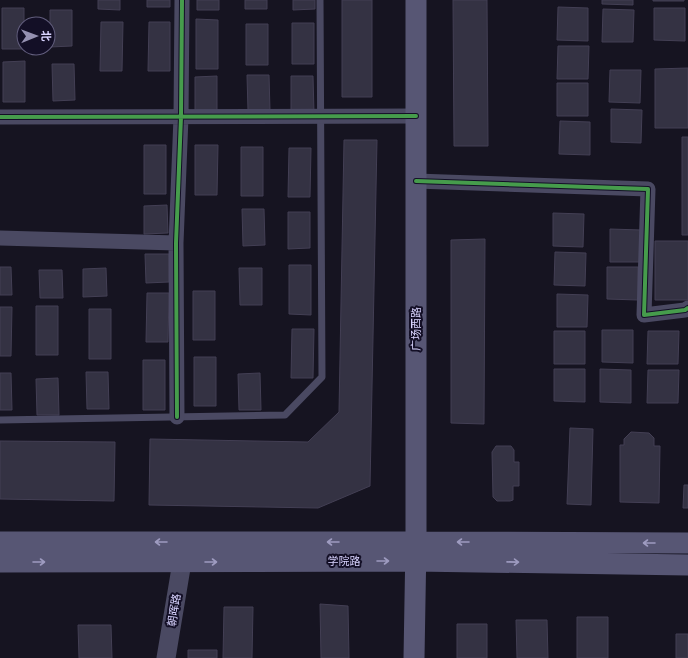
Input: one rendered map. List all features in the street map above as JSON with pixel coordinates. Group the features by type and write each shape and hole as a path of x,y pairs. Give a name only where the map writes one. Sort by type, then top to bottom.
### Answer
{"main road":[{"name":"广场西路","path":"414,658 416,552 416,0"},
{"name":"学院路","path":"0,542 416,552 688,565"},
{"name":"学院路","path":"0,562 182,562 416,552 688,543"}],"street":[{"path":"176,417 176,243 182,0"},
{"path":"0,117 416,116"},
{"path":"416,181 648,189 644,315 685,310 688,308"},
{"path":"0,238 176,243"},
{"name":"朝晖路","path":"166,658 182,562"}],"lane":[{"path":"0,420 285,415 322,377 320,0"}],"building":[{"path":"98,0 120,0 120,10 98,9"},
{"path":"147,0 170,0 170,7 147,7"},
{"path":"197,0 219,0 219,10 197,10"},
{"path":"245,0 267,0 267,9 245,9"},
{"path":"293,0 315,0 315,9 293,10"},
{"path":"342,0 372,0 372,97 342,97"},
{"path":"453,0 487,0 488,146 454,146"},
{"path":"602,0 633,0 633,5 602,4"},
{"path":"684,0 684,1 653,1"},
{"path":"558,7 588,8 588,41 557,40"},
{"path":"2,8 24,8 24,16 16,16 16,49 2,49"},
{"path":"654,8 685,8 685,41 654,40"},
{"path":"603,9 634,10 633,42 602,42"},
{"path":"50,10 72,10 72,46 56,47 56,16 50,16"},
{"path":"196,19 218,20 218,69 196,69"},
{"path":"101,22 123,22 122,71 100,71"},
{"path":"149,22 170,22 170,71 148,71"},
{"path":"292,23 314,23 314,64 292,64"},
{"path":"246,24 268,24 268,65 246,65"},
{"path":"558,46 589,46 588,79 557,79"},
{"path":"25,61 25,102 3,102 3,62"},
{"path":"52,64 74,64 75,100 53,101"},
{"path":"688,68 688,128 655,128 655,69"},
{"path":"610,70 641,70 640,103 609,102"},
{"path":"247,75 269,75 270,111 248,111"},
{"path":"217,76 217,113 195,113 195,77"},
{"path":"291,76 313,76 314,113 291,113"},
{"path":"557,83 588,83 588,116 557,116"},
{"path":"611,109 642,110 641,143 611,142"},
{"path":"560,121 590,122 590,155 559,154"},
{"path":"682,137 688,137 688,235 682,235"},
{"path":"344,140 377,140 370,486 318,508 149,505 150,439 308,442 339,412"},
{"path":"144,145 166,145 166,194 144,194"},
{"path":"195,145 218,145 217,195 195,195"},
{"path":"241,147 263,147 263,196 241,196"},
{"path":"289,148 311,148 310,197 288,197"},
{"path":"167,205 168,233 144,234 144,206"},
{"path":"242,209 264,209 265,245 243,246"},
{"path":"288,212 310,212 310,248 288,249"},
{"path":"553,213 584,214 583,247 553,246"},
{"path":"610,229 641,230 641,262 610,262"},
{"path":"485,239 484,424 451,423 451,240"},
{"path":"655,241 688,241 688,300 655,300"},
{"path":"555,252 586,253 585,286 554,285"},
{"path":"145,254 169,254 169,282 146,283"},
{"path":"289,265 311,265 311,315 289,314"},
{"path":"0,267 11,267 12,295 0,295"},
{"path":"607,267 638,267 638,300 607,299"},
{"path":"106,268 107,296 83,297 83,269"},
{"path":"239,268 262,268 262,305 240,305"},
{"path":"39,270 62,270 63,298 40,298"},
{"path":"193,291 215,291 215,340 193,340"},
{"path":"147,293 169,293 168,342 146,342"},
{"path":"557,294 588,295 587,327 557,327"},
{"path":"36,306 58,306 58,355 36,355"},
{"path":"0,307 12,307 11,356 0,356"},
{"path":"89,309 111,309 111,359 89,359"},
{"path":"292,329 314,329 313,378 291,378"},
{"path":"602,330 633,330 633,363 602,362"},
{"path":"554,331 585,331 585,364 554,364"},
{"path":"648,331 679,331 678,364 647,364"},
{"path":"194,357 216,357 216,406 194,406"},
{"path":"143,360 165,360 165,410 143,410"},
{"path":"554,369 585,369 585,402 554,401"},
{"path":"600,369 631,370 631,403 600,402"},
{"path":"648,370 679,370 678,403 647,403"},
{"path":"86,372 108,372 109,409 87,409"},
{"path":"0,373 11,373 12,410 0,410"},
{"path":"260,373 261,410 239,410 238,374"},
{"path":"58,378 59,415 37,415 36,379"},
{"path":"570,428 593,429 591,505 567,504"},
{"path":"631,432 649,433 654,438 654,446 660,446 659,503 620,502 620,445 624,445 624,439"},
{"path":"0,441 115,442 114,501 0,499"},
{"path":"496,446 511,446 514,450 514,462 519,462 519,486 513,486 513,500 510,501 497,501 493,497 492,452"},
{"path":"684,485 688,485 688,508 683,508"},
{"path":"320,604 348,606 349,658 321,658"},
{"path":"224,607 253,607 252,658 223,658"},
{"path":"577,617 608,617 608,658 577,658"},
{"path":"516,620 547,620 548,658 517,658"},
{"path":"457,624 487,624 487,658 457,658"},
{"path":"78,625 111,625 112,658 79,658"},
{"path":"676,634 688,634 688,658 676,658"},
{"path":"188,650 217,650 217,658 188,658"}],"cycle path":[{"path":"177,417 176,243 181,117 182,0"},
{"path":"0,117 416,116"},
{"path":"416,181 648,189 644,315 685,310 688,308"}]}
